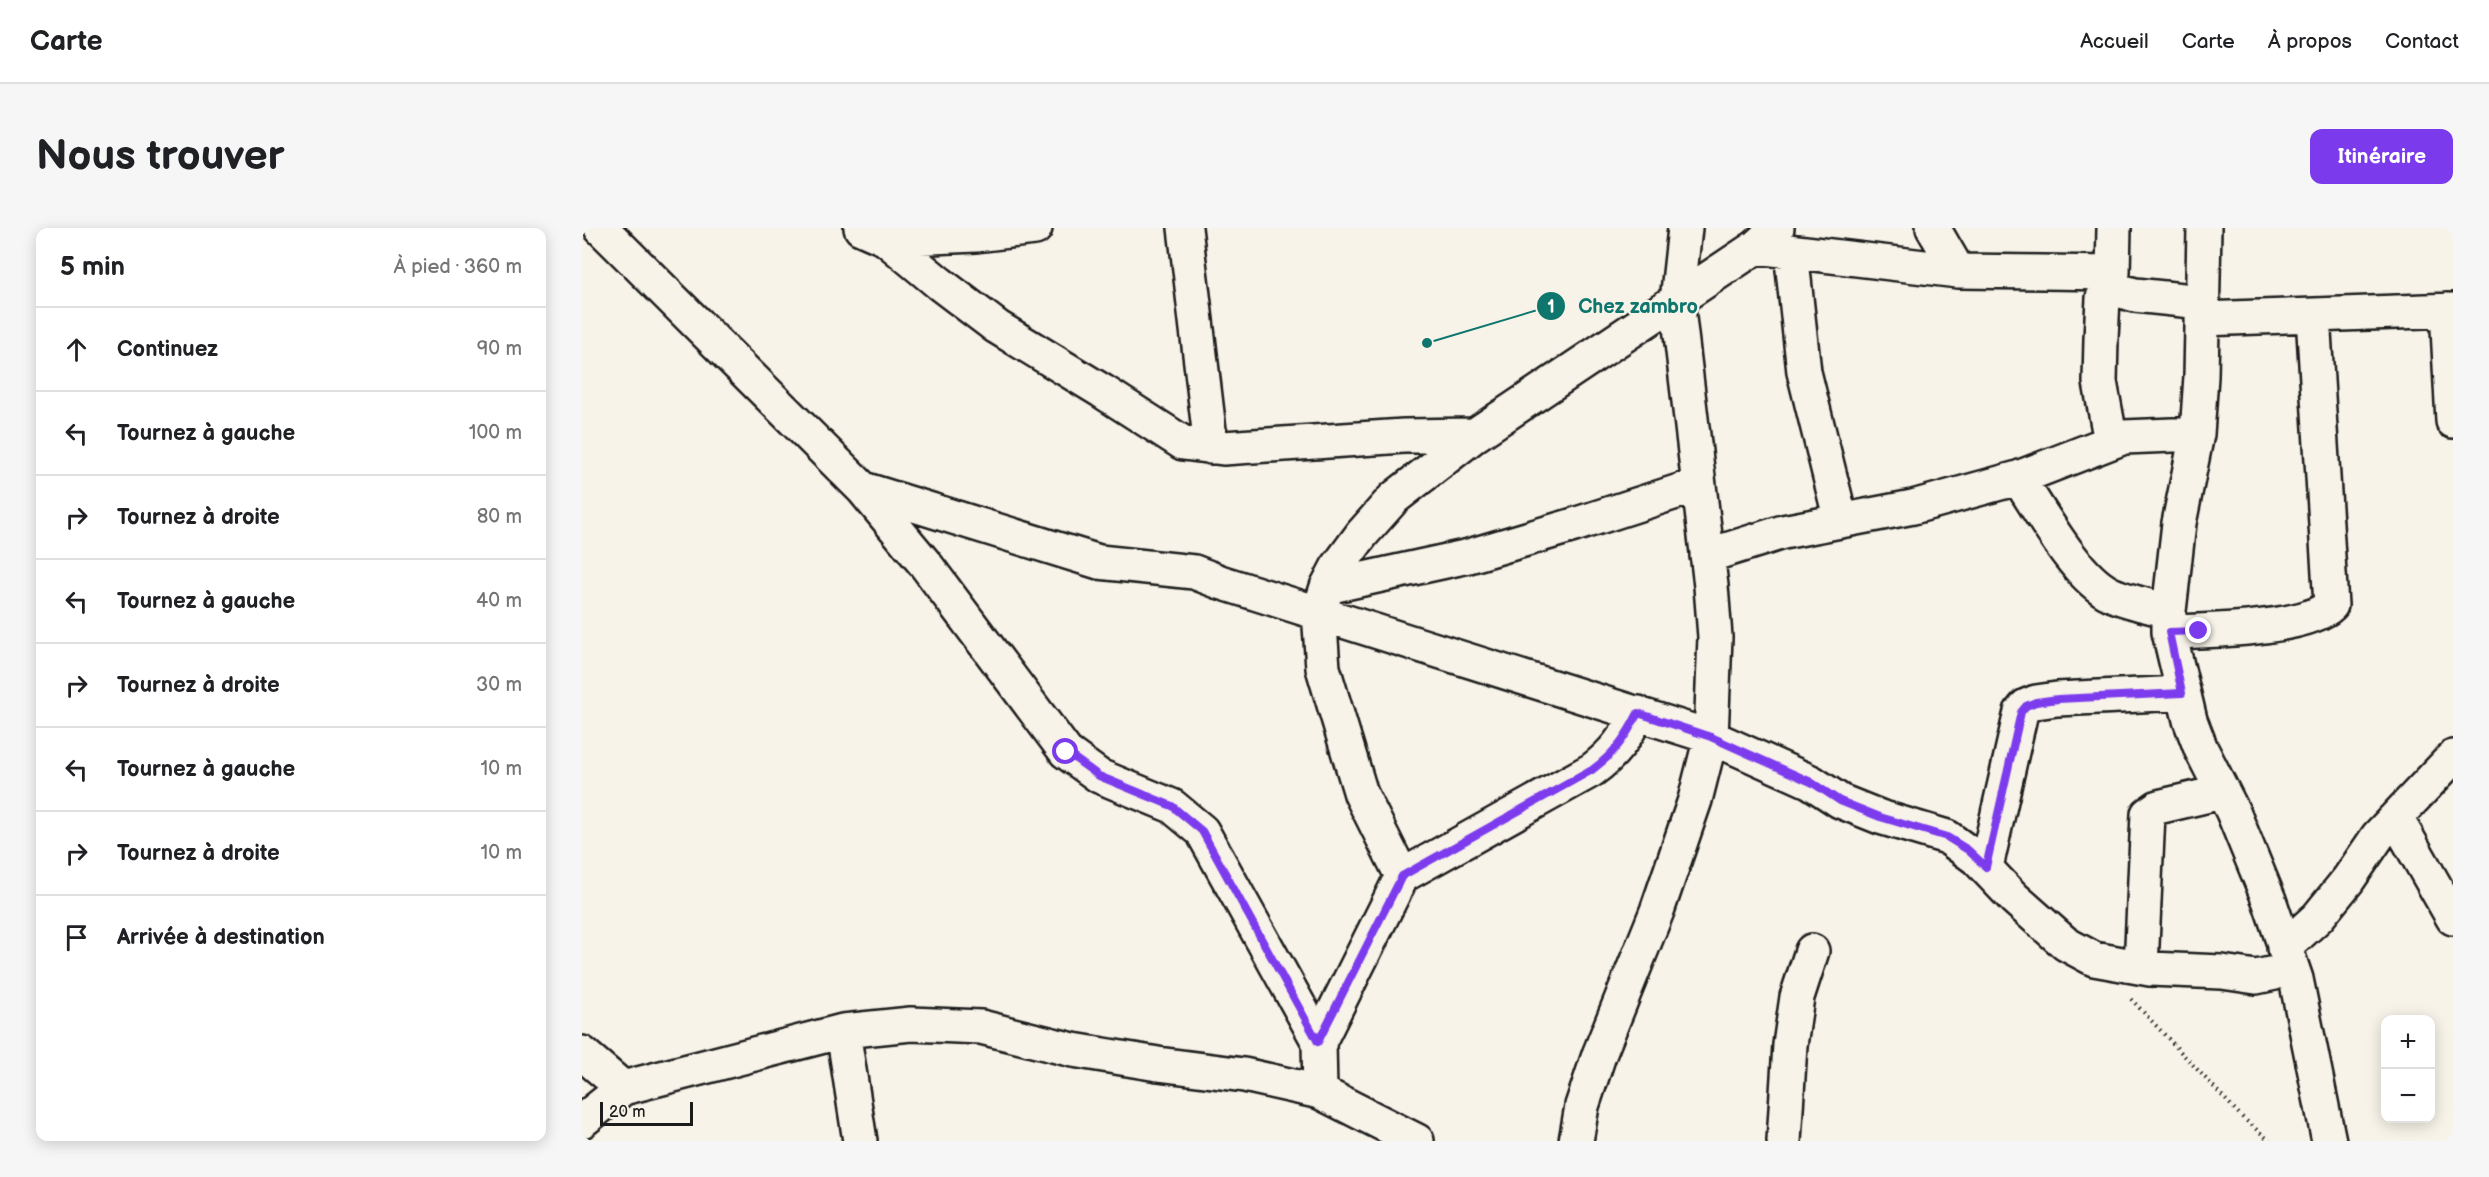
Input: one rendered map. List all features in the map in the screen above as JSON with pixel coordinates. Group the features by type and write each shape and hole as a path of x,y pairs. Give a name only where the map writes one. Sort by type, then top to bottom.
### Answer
{"street":[{"path":"601,228 863,489 926,565 1066,752 1099,776 1172,806 1202,831 1318,1042 1320,1092"},
{"path":"873,234 976,235 1035,228"},
{"path":"1185,228 1211,447"},
{"path":"1576,1141 1582,1106 1599,1055 1661,900 1695,800 1711,737 1715,637 1677,301 1684,228"},
{"path":"1933,228 1958,271"},
{"path":"2111,442 2100,382 2103,303 2110,280 2114,228"},
{"path":"2204,228 2197,434 2179,524 2169,621 2182,693 2201,749 2233,812 2269,900 2288,957 2298,990 2330,1141"},
{"path":"873,234 997,327 1183,443 1211,447 1296,444 1404,436 1475,435"},
{"path":"1774,242 1841,521"},
{"path":"1402,876 1361,794 1323,668 1323,600 1337,568 1362,534 1394,498 1475,435 1677,301 1774,242 1958,271 2110,280 2135,295 2202,311 2313,316 2450,310 2453,421"},
{"path":"2018,478 2080,569 2094,583 2169,621 2232,629 2268,624 2324,610 2331,604 2313,316"},
{"path":"1707,555 1784,532 1913,507 2018,478 2124,437 2197,434"},
{"path":"1323,600 1574,525 1698,485"},
{"path":"863,489 1099,562 1194,572 1220,582 1323,600 1711,737 1811,782 1840,801 1880,817 1947,837 1968,850 2014,898 2066,944 2094,959 2141,967 2222,972 2260,977 2288,957 2348,880 2378,836 2453,757"},
{"path":"1986,867 2021,712 2026,706 2058,699 2182,693"},
{"path":"1318,1042 1402,876 1592,770 1610,757 1626,737 1638,713"},
{"path":"2141,967 2148,814 2158,807 2222,792"},
{"path":"2396,818 2453,918"},
{"path":"1784,1141 1790,1044 1797,997 1812,951"},
{"path":"582,1121 623,1088 843,1030 911,1024 981,1027 1073,1050 1244,1075 1320,1092 1417,1141"},
{"path":"843,1030 860,1141"},
{"path":"582,1053 623,1088"}],"path":[{"path":"2094,959 2242,1117 2270,1141"}],"place":[{"name":"Chez zambro","path":"1427,343"}],"route":[{"path":"1066,752 1099,776 1172,806 1202,831 1318,1042 1402,876 1592,770 1610,757 1626,737 1638,713 1711,737 1811,782 1840,801 1880,817 1947,837 1968,850 1986,867 2021,712 2026,706 2058,699 2182,693 2169,632 2199,631"}]}
